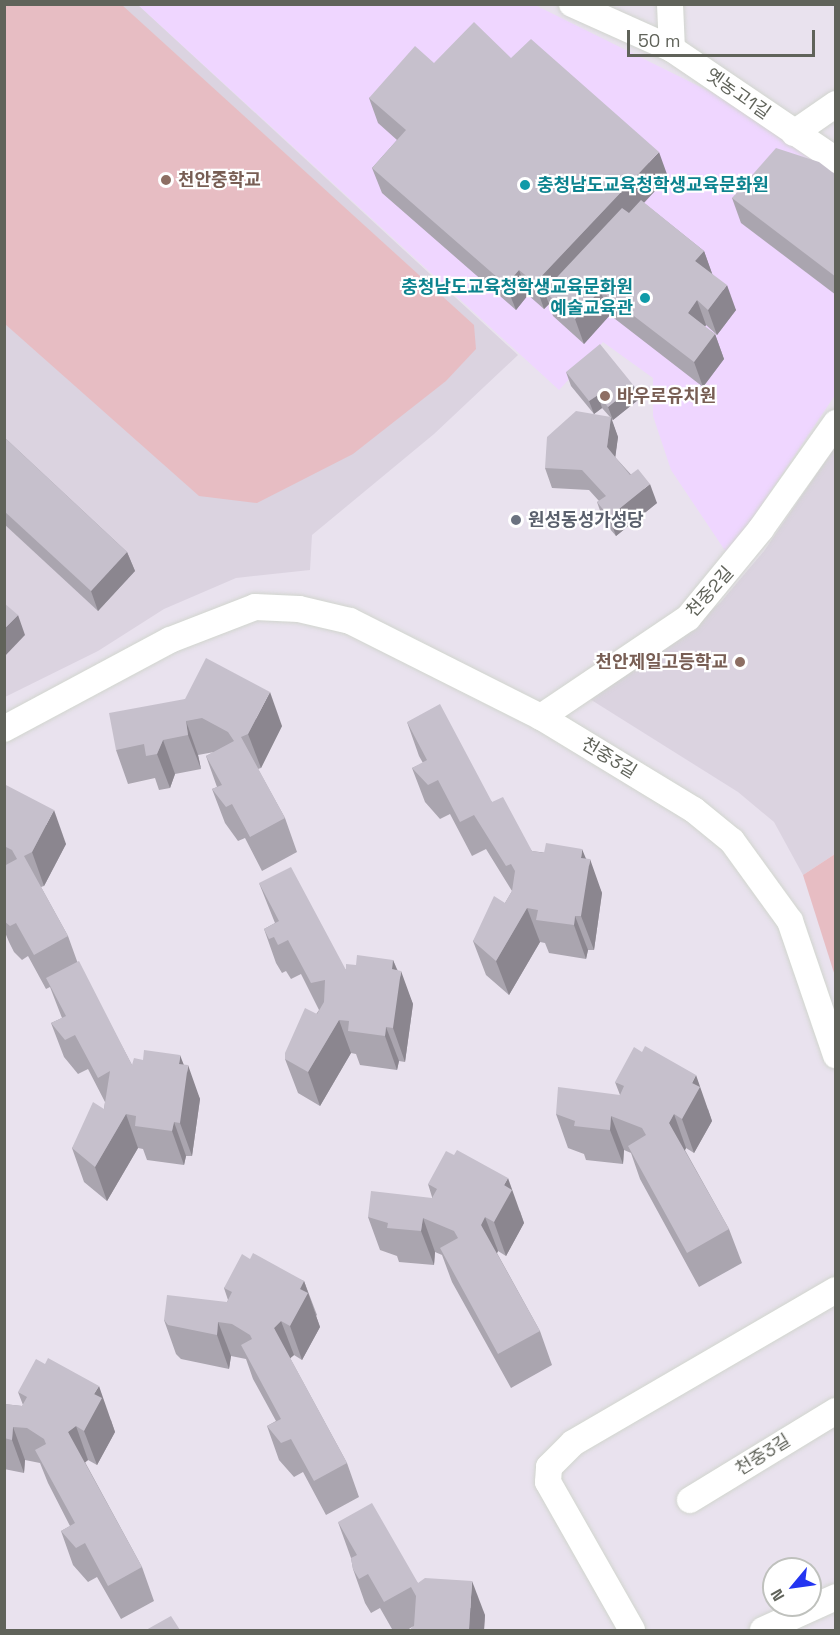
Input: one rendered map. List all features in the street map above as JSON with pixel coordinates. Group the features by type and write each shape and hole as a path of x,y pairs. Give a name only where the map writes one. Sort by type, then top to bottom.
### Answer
{"street":[{"name":"옛농고1길","path":"572,4 672,49 836,160"},
{"path":"670,4 672,49"},
{"path":"794,133 836,104"},
{"name":"천중2길","path":"541,717 688,618 761,530 836,423"},
{"name":"천중3길","path":"4,729 171,640 255,607 299,609 350,621 541,717 694,810 732,841 790,921 836,1055"},
{"path":"632,1630 548,1482 549,1467 573,1443 836,1290"},
{"name":"천중3길","path":"690,1500 836,1411"},
{"path":"763,1630 836,1597"}],"shaded area":[{"name":"천안중학교","path":"4,5 122,5 474,325 476,349 446,381 353,454 257,503 199,496 5,324"},
{"name":"천안중학교","path":"5,5 138,5 518,355 434,434 312,535 310,570 236,578 164,609 98,651 5,697"},
{"path":"138,5 535,5 755,114 835,172 835,395 728,555 671,470 653,416 653,378 603,342 559,390"},
{"name":"천안제일고등학교","path":"835,447 835,854 803,875 774,822 738,792 585,696 659,654 720,603 764,551"},
{"path":"835,854 835,976 803,875"}],"building":[{"name":"충청남도교육청학생교육문화원","path":"474,22 511,58 531,39 659,152 535,283 519,270 506,285 372,168 406,130 369,98 415,46 434,63"},
{"path":"776,148 819,162 836,175 836,277 732,198"},
{"name":"충청남도교육청학생교육문화원 예술교육관","path":"641,200 704,251 695,261 727,285 708,310 697,300 688,313 715,334 694,362 600,290 575,319 544,291 622,208 629,213"},
{"path":"600,344 634,386 608,407 598,395 589,401 566,372"},
{"path":"576,411 611,417 607,447 630,475 638,469 650,484 609,517 597,502 606,496 582,470 545,468 547,437"},
{"path":"4,437 127,552 91,591 4,511"},
{"path":"4,603 18,615 4,629"},
{"path":"206,658 270,692 248,734 241,737 285,818 250,837 232,804 226,807 212,789 222,785 206,756 234,741 228,732 202,718 186,721 188,735 163,740 157,754 146,756 144,744 116,750 109,713 185,699"},
{"path":"440,704 492,802 503,797 532,851 544,853 546,843 582,849 581,858 590,859 581,916 575,916 574,925 536,920 538,910 527,908 496,961 473,941 494,896 505,903 512,891 515,871 511,864 506,866 474,815 460,822 438,780 428,785 412,768 427,760 407,722"},
{"path":"4,784 54,810 32,852 24,856 68,936 34,955 16,923 10,926 4,921 4,904 6,903 4,901 4,866 17,859 12,850 4,846"},
{"path":"291,867 346,970 346,964 356,965 357,955 393,960 392,969 401,971 393,1028 386,1027 385,1036 348,1031 349,1021 339,1020 308,1072 285,1059 285,1053 305,1008 317,1014 324,1002 325,980 311,983 288,940 278,945 274,937 269,939 264,929 279,921 259,883"},
{"path":"79,961 132,1065 134,1058 143,1060 144,1050 180,1055 179,1064 188,1065 180,1123 174,1122 172,1131 135,1126 136,1116 126,1114 95,1167 72,1148 93,1102 104,1109 110,1071 98,1078 75,1035 65,1040 51,1023 66,1016 46,978"},
{"path":"645,1046 696,1075 692,1083 700,1087 682,1119 674,1114 669,1123 729,1229 687,1253 628,1146 646,1135 642,1128 611,1116 610,1130 574,1126 575,1121 556,1114 558,1087 620,1095 624,1086 615,1082 634,1047 642,1052"},
{"path":"457,1150 508,1178 504,1185 512,1190 494,1222 485,1217 481,1225 540,1331 498,1354 440,1248 458,1238 454,1231 423,1218 421,1231 387,1228 388,1223 368,1217 371,1191 432,1198 437,1189 428,1184 446,1151 454,1155"},
{"path":"253,1253 304,1281 300,1289 308,1293 290,1326 281,1321 274,1328 347,1463 314,1481 291,1439 281,1443 267,1426 281,1419 241,1345 252,1339 250,1335 232,1324 218,1322 217,1335 168,1325 164,1320 167,1295 227,1302 232,1292 224,1288 242,1254 250,1259"},
{"path":"48,1358 99,1386 94,1394 102,1398 84,1431 76,1426 68,1432 142,1567 108,1586 85,1543 76,1548 61,1531 75,1523 35,1450 46,1444 44,1439 27,1428 13,1427 12,1440 4,1438 4,1404 22,1406 27,1397 18,1392 36,1359 45,1364"},
{"path":"372,1503 418,1583 425,1578 472,1581 469,1630 410,1630 414,1626 416,1596 411,1587 384,1602 368,1574 359,1579 353,1569 351,1558 357,1555 338,1522"},
{"path":"171,1616 180,1630 146,1630"}],"place":[{"name":"천안중학교","path":"166,180"},
{"name":"충청남도교육청학생교육문화원","path":"525,185"},
{"name":"충청남도교육청학생교육문화원 예술교육관","path":"645,298"},
{"name":"바우로유치원","path":"605,396"},
{"name":"원성동성가성당","path":"516,520"},
{"name":"천안제일고등학교","path":"740,662"}]}
